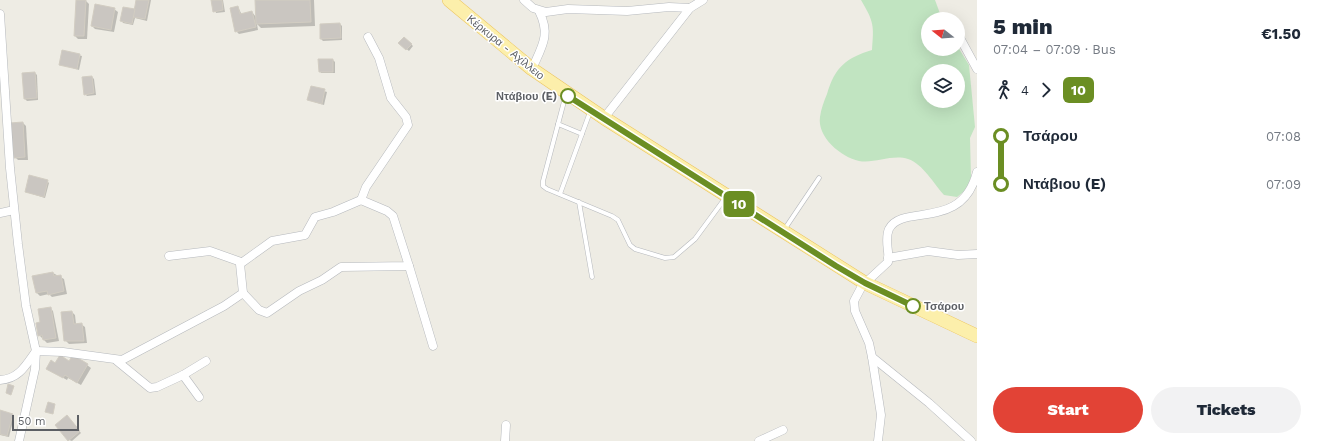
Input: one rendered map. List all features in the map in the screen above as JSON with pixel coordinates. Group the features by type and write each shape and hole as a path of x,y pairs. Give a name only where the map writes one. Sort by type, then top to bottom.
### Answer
{"main road":[{"name":"Κέρκυρα - Αχίλλειο","path":"456,2 532,69 590,110 865,283 977,336"}],"street":[{"path":"524,0 539,11 546,31 532,69"},
{"path":"604,118 690,8 703,0"},
{"path":"539,11 554,12 568,10 627,12 669,7 690,8"},
{"path":"0,14 14,210 26,306 36,352 34,369 19,441"},
{"path":"368,37 379,58 391,98 406,117 408,125 366,187 360,200 334,212 315,217 312,219 307,233 303,236 272,241 241,262 239,268 243,293 259,310 267,312 299,291 322,280 341,267 409,266"},
{"path":"965,47 977,69"},
{"path":"878,441 881,415 869,343 854,305 856,293 886,264 888,258 887,235 894,222 904,218 940,212 958,203 972,189 977,172"},
{"path":"360,200 387,211 393,216 433,346"},
{"path":"0,213 14,210"},
{"path":"168,256 210,251 241,262"},
{"path":"888,258 928,251 977,254"},
{"path":"36,352 63,352 117,361 122,360 224,306 243,293"},
{"path":"0,380 10,379 21,372 36,352"},
{"path":"872,357 929,403 971,441"},
{"path":"117,361 150,388 157,387 183,375 206,361"},
{"path":"183,375 199,397"},
{"path":"506,425 506,441"},
{"path":"759,441 784,430"}],"lane":[{"path":"566,94 543,183 547,189 602,211 618,220 627,241 635,249 664,258 670,258 694,240 726,196"},
{"path":"560,194 590,110"},
{"path":"558,124 582,134"},
{"path":"783,232 818,178"},
{"path":"579,202 592,277"}],"green space":[{"path":"861,0 935,0 939,12 921,12 921,56 964,56 969,65 975,127 970,138 971,177 967,189 957,197 944,195 919,165 908,159 889,158 865,162 852,159 838,151 826,139 822,132 820,114 830,85 838,70 848,60 872,50 873,29 871,19"}],"building":[{"path":"76,0 86,0 84,36 74,36"},
{"path":"136,0 149,0 145,19 133,17"},
{"path":"211,0 222,0 223,10 213,12"},
{"path":"255,0 310,0 311,22 256,24"},
{"path":"95,4 115,8 111,30 91,26"},
{"path":"238,6 240,14 252,11 256,27 235,32 230,8"},
{"path":"123,7 135,9 132,24 120,21"},
{"path":"340,23 341,38 320,39 320,24"},
{"path":"404,37 412,44 406,50 398,43"},
{"path":"62,50 80,54 77,69 59,65"},
{"path":"318,59 333,59 333,72 319,72"},
{"path":"35,72 37,98 24,99 22,73"},
{"path":"92,76 94,93 84,95 82,77"},
{"path":"311,86 325,89 322,104 307,100"},
{"path":"23,122 25,157 14,158 10,123"},
{"path":"29,175 48,180 44,197 25,192"},
{"path":"53,272 54,276 61,275 64,291 48,295 47,291 36,293 32,276"},
{"path":"51,307 56,338 43,340 42,335 38,336 36,323 40,322 38,309"},
{"path":"72,311 74,324 82,323 84,341 64,341 61,312"},
{"path":"60,355 69,361 73,355 88,364 77,383 65,375 63,378 46,369 51,360 55,363"},
{"path":"8,384 14,386 11,395 6,393"},
{"path":"48,402 55,404 53,414 45,412"},
{"path":"0,410 13,414 7,436 0,434"},
{"path":"67,415 80,431 68,441 55,425"}],"bus line":[{"name":"10","path":"568,96 836,266 865,283 913,306"}],"place":[{"name":"Ντάβιου (E)","path":"568,96"},
{"name":"Τσάρου","path":"913,306"}]}
